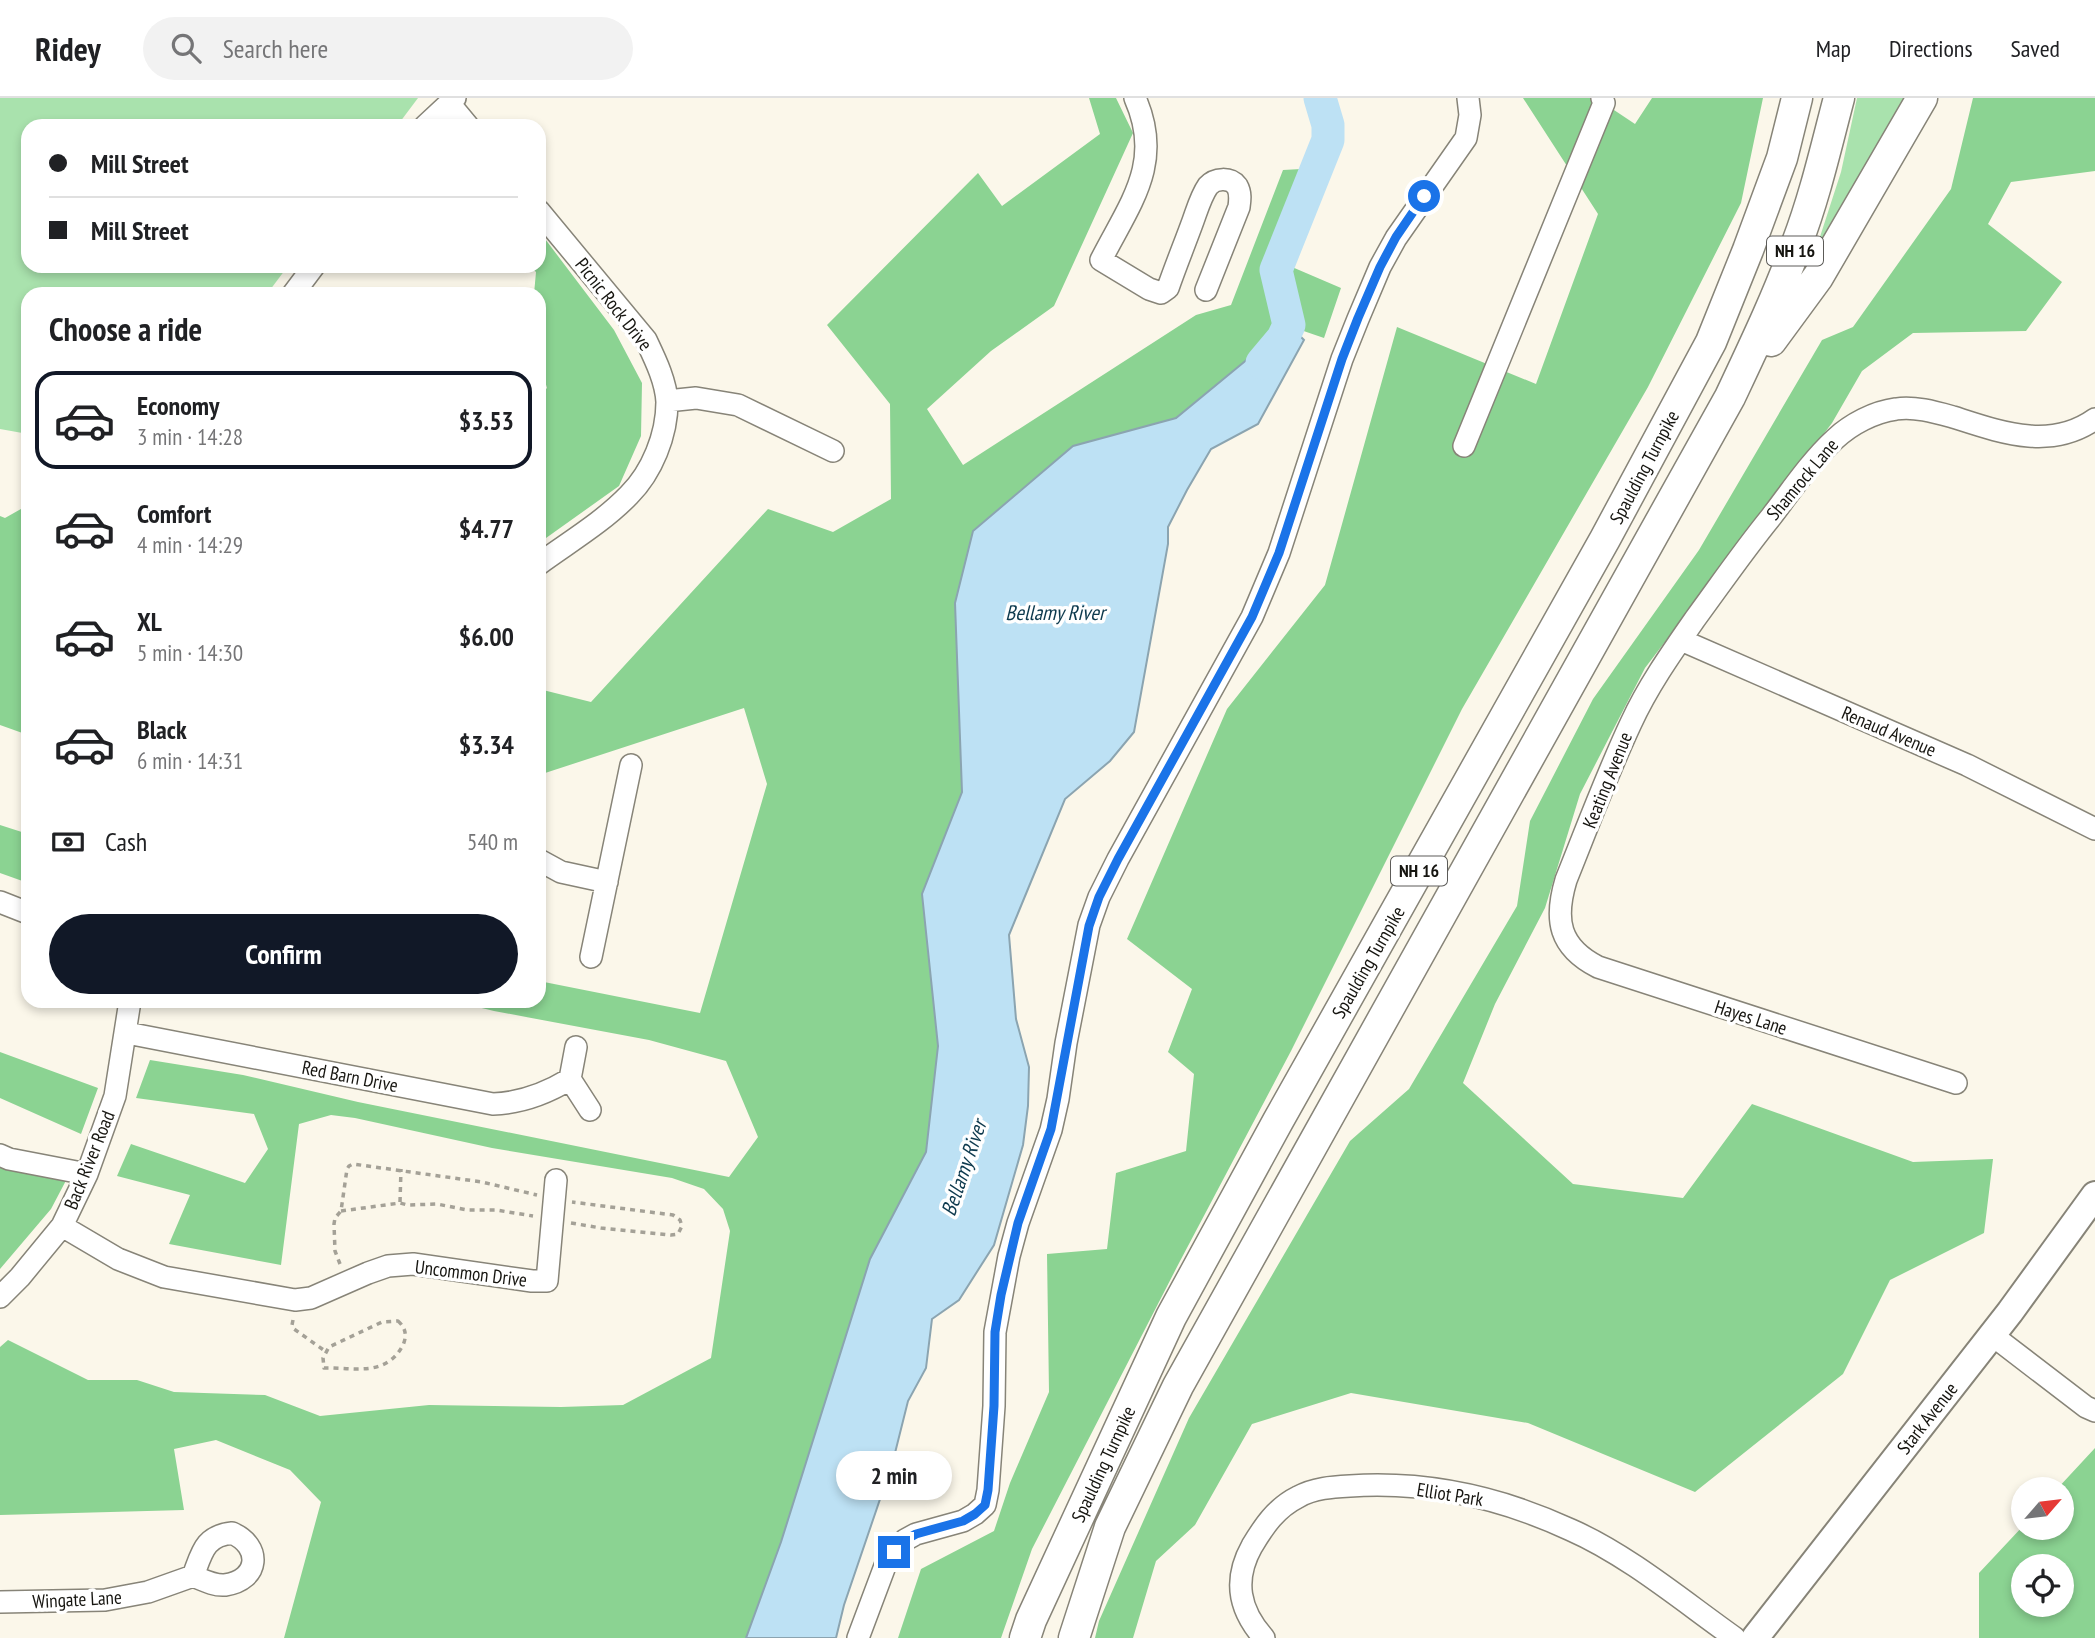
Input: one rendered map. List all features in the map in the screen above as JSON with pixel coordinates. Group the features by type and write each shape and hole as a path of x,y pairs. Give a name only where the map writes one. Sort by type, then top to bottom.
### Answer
{"highway":[{"name":"Spaulding Turnpike","path":"1025,1638 1171,1317 1605,539 1711,342 1782,158 1797,98"},
{"name":"Spaulding Turnpike","path":"1074,1638 1110,1527 1178,1386 1730,397 1760,335 1798,241 1839,98"},
{"path":"1730,397 1818,277 1922,98"}],"main road":[{"name":"Stark Avenue","path":"1755,1638 2052,1257 2095,1195"}],"street":[{"path":"1135,98 1144,124 1146,163 1142,179 1101,260 1149,289 1161,293 1168,288 1199,204 1208,187 1221,179 1232,181 1240,195 1239,207 1206,290"},
{"path":"858,1638 885,1566 905,1540 916,1534 963,1521 985,1505 994,1406 995,1332 1001,1295 1018,1223 1051,1129 1089,926 1099,897 1118,859 1252,617 1279,553 1342,359 1358,318 1396,237 1466,138 1470,115 1468,98"},
{"path":"1464,446 1604,103 1602,98"},
{"path":"433,119 452,101 464,119"},
{"name":"Picnic Rock Drive","path":"546,220 646,341 656,360 667,401 659,443 652,462 636,487 614,509 546,559"},
{"path":"667,401 696,398 738,405 833,451"},
{"name":"Shamrock Lane","path":"1681,640 1740,555 1820,454 1837,437 1876,413 1898,408 1919,409 2008,434 2050,437 2071,431 2095,419"},
{"name":"Renaud Avenue","path":"1681,640 1967,765 2095,829"},
{"name":"Keating Avenue","path":"1561,929 1560,898 1620,748 1649,690 1681,640"},
{"path":"591,957 631,765"},
{"path":"546,864 561,872 607,882"},
{"path":"0,902 21,910"},
{"name":"Hayes Lane","path":"1561,929 1573,951 1598,967 1956,1083"},
{"name":"Back River Road","path":"0,1297 62,1226 87,1174 115,1096 129,1008"},
{"name":"Red Barn Drive","path":"127,1033 493,1104 517,1102 555,1088 570,1079"},
{"path":"576,1046 570,1079 590,1110"},
{"path":"0,1155 87,1174"},
{"name":"Uncommon Drive","path":"62,1226 118,1259 164,1277 295,1300 311,1298 388,1266 413,1264 547,1282 555,1199"},
{"path":"1992,1335 2086,1407 2095,1411"},
{"name":"Elliot Park","path":"1264,1638 1253,1626 1243,1605 1240,1581 1248,1554 1266,1523 1280,1508 1298,1496 1319,1489 1375,1484 1466,1494 1527,1512 1572,1530 1634,1566 1735,1638"},
{"name":"Wingate Lane","path":"0,1602 105,1600 149,1592 194,1576"}],"path":[{"path":"341,1211 400,1203 437,1204 467,1210 496,1210 555,1199 601,1228 671,1235 678,1234 682,1226 680,1220 673,1215 582,1204 482,1182 353,1164 349,1166 341,1211 334,1224 335,1251 347,1282"},
{"path":"400,1203 401,1170"},
{"path":"295,1300 292,1325 294,1329 325,1351"},
{"path":"398,1321 404,1326 406,1335 399,1351 388,1361 373,1368 324,1368 325,1351 334,1344 382,1322 398,1321"}],"green space":[{"path":"0,98 418,98 402,119 21,119 21,273 283,273 272,287 21,287 21,433 0,429"},
{"path":"1089,98 1116,98 1133,133 1054,306 991,351 927,409 963,465 1196,315 1231,305 1283,170 1319,168 1278,261 1341,288 1324,338 1289,326 1176,418 1073,446 955,603 962,792 922,894 938,1046 926,1152 870,1259 781,1542 746,1638 284,1638 321,1502 290,1470 216,1440 174,1449 184,1510 0,1515 0,1347 8,1340 88,1380 137,1380 174,1392 265,1395 320,1416 429,1405 623,1405 711,1358 730,1231 723,1209 704,1189 672,1178 492,1148 331,1115 299,1124 281,1265 169,1244 190,1195 117,1176 131,1144 245,1183 268,1149 254,1114 136,1098 150,1060 243,1075 358,1102 729,1177 758,1137 726,1061 649,1040 482,1008 546,1008 546,982 700,1013 767,784 744,708 546,773 546,691 591,702 768,509 833,532 891,499 890,404 827,325 978,173 1002,206 1100,134"},
{"path":"1523,98 1596,98 1635,124 1652,98 1763,98 1741,203 1648,387 1462,709 1291,1051 1032,1549 1001,1638 898,1638 921,1569 994,1531 1010,1483 1049,1392 1047,1254 1107,1249 1116,1173 1186,1151 1194,1074 1168,1052 1192,989 1127,939 1227,709 1325,585 1397,327 1536,384 1598,214"},
{"path":"1857,98 1911,98 1824,249 1817,246 1841,172"},
{"path":"1973,98 2095,98 2095,171 2011,182 1988,224 2062,282 2026,331 1913,333 1862,371 1832,423 1645,668 1580,794 1545,908 1495,1004 1463,1083 1573,1184 1683,1198 1752,1104 1913,1162 1993,1159 1984,1233 1890,1280 1843,1374 1695,1492 1528,1423 1351,1393 1252,1424 1195,1525 1156,1561 1133,1638 1095,1638 1099,1621 1189,1418 1350,1141 1409,1089 1517,906 1530,821 1593,699 1699,550 1822,340 1853,327 1951,189"},
{"path":"546,240 614,330 642,383 641,436 619,486 546,538 546,287 535,287 536,273 546,273"},
{"path":"21,509 21,732 0,725 0,516 5,518"},
{"path":"0,825 21,832 21,880 0,873"},
{"path":"0,1052 98,1088 81,1134 0,1098"},
{"path":"0,1143 71,1171 51,1209 0,1269"},
{"path":"2095,1448 2095,1638 1979,1638 1979,1573 2011,1539 2074,1540 2074,1477 2068,1477"}],"water":[{"name":"Bellamy River","path":"1289,325 1304,340 1258,424 1211,449 1168,527 1168,544 1134,732 1110,761 1065,799 1009,935 1016,1019 1029,1067 1023,1145 994,1245 959,1300 932,1319 926,1368 908,1401 893,1461 844,1605 836,1638 746,1638 781,1542 870,1259 926,1152 938,1046 922,894 962,792 955,603 973,531 1073,446 1176,418"}],"waterway":[{"name":"Bellamy River","path":"1262,363 1283,338 1289,325 1276,270 1328,140 1328,125 1320,98"}],"route":[{"path":"894,1552 905,1540 916,1534 963,1521 985,1505 994,1406 995,1332 1001,1295 1018,1223 1051,1129 1089,926 1099,897 1118,859 1252,617 1279,553 1342,359 1358,318 1396,237 1424,196"}]}
